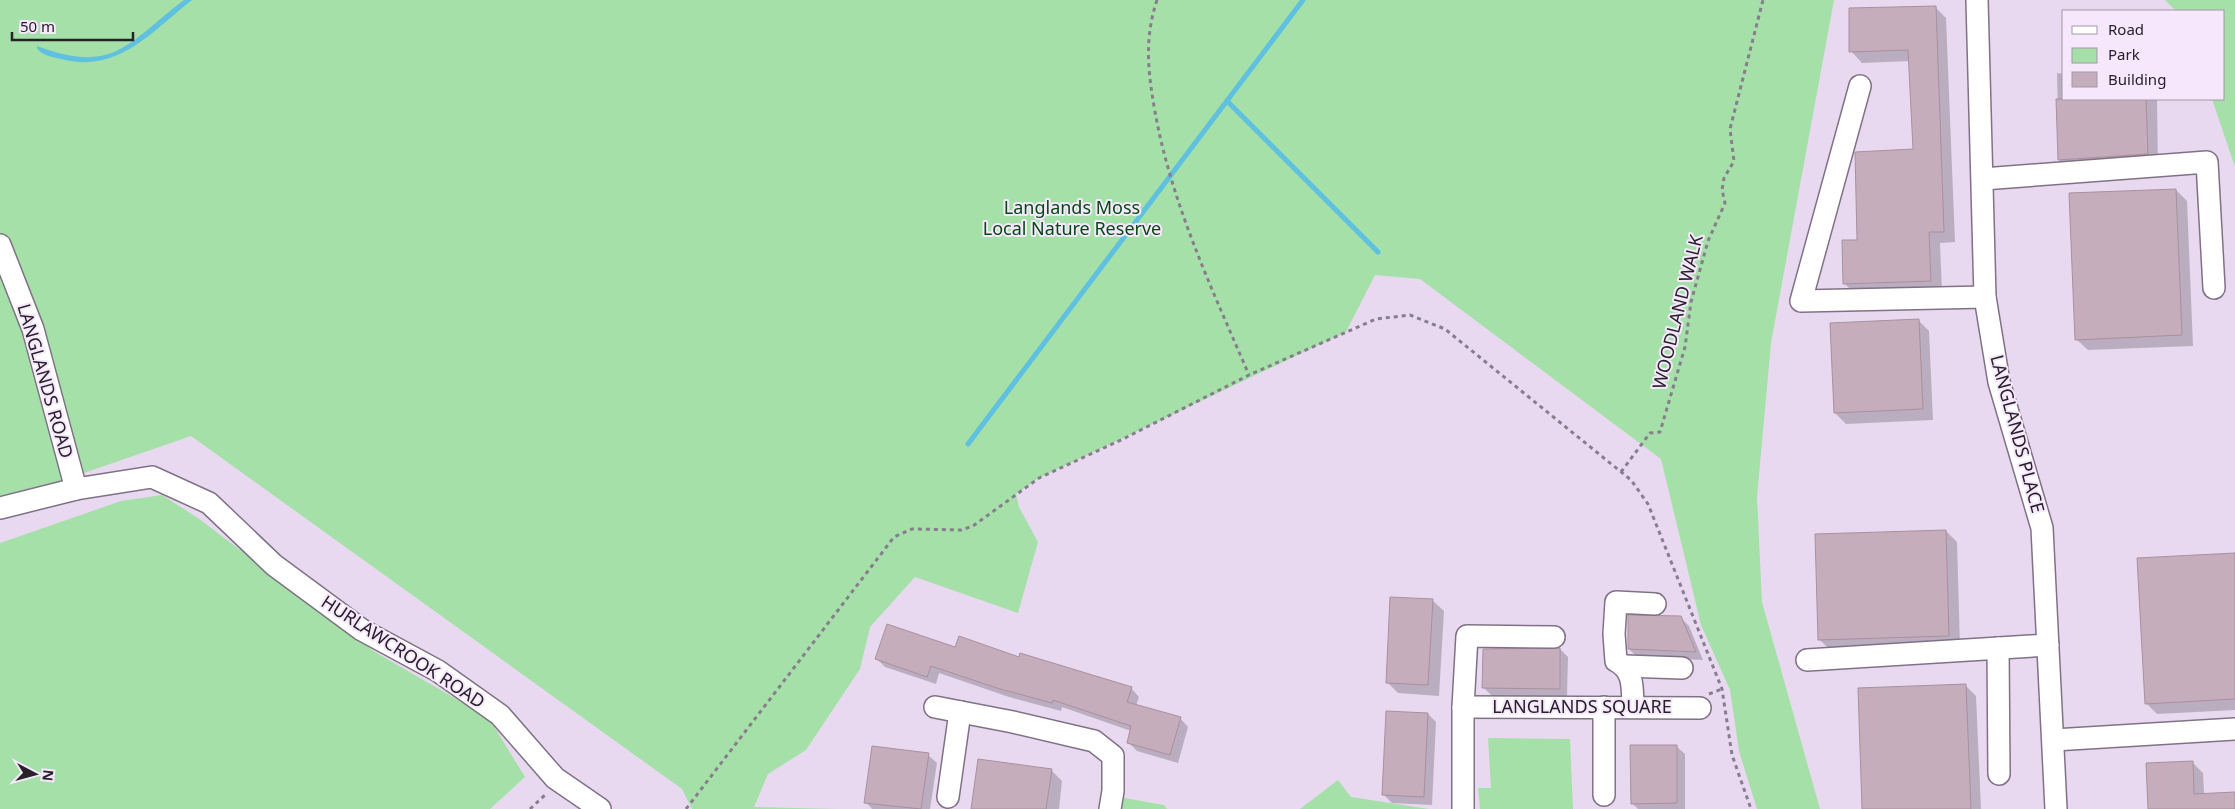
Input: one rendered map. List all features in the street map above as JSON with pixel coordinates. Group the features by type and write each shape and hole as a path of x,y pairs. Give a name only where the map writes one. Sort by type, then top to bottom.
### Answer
{"street":[{"name":"LANGLANDS PLACE","path":"1977,0 1985,297 1999,382 2042,528 2056,809"},
{"path":"1860,86 1801,301 1985,297"},
{"path":"1983,179 2207,162 2214,288"},
{"name":"LANGLANDS ROAD","path":"0,245 33,329 76,489"},
{"name":"HURLAWCROOK ROAD","path":"0,508 76,489 152,477 209,503 274,565 362,630 438,671 500,716 555,778 600,809"},
{"path":"1655,604 1616,602 1614,634 1616,661 1625,666 1682,668"},
{"path":"1463,809 1463,707 1467,636 1554,636"},
{"path":"1807,660 2048,645"},
{"path":"1998,648 1999,774"},
{"path":"1625,666 1632,677 1633,707"},
{"path":"934,707 1094,741 1113,756 1113,791 1110,809"},
{"name":"LANGLANDS SQUARE","path":"1463,707 1700,708"},
{"path":"1604,707 1604,795"},
{"path":"948,797 960,712"},
{"path":"2054,740 2235,729"}],"path":[{"path":"1157,0 1150,21 1148,73 1162,152 1179,207 1200,263 1249,375"},
{"name":"WOODLAND WALK","path":"1621,472 1650,433 1660,432 1685,347 1692,302 1708,241 1726,204 1722,190 1724,178 1734,160 1730,129 1763,0"},
{"path":"686,809 894,537 912,529 961,530 973,526 1039,478 1124,439 1249,375 1376,319 1410,315 1444,329 1631,480 1648,504 1722,689 1732,755 1751,809"},
{"path":"530,809 547,792 554,798"}],"green space":[{"name":"Langlands Moss Local Nature Reserve","path":"0,0 1834,0 1771,343 1757,497 1762,602 1820,809 1757,809 1739,751 1730,690 1701,625 1661,459 1420,279 1375,275 1346,332 1039,478 1016,494 1019,507 1038,542 1018,613 915,577 870,627 860,669 806,750 768,774 754,807 840,809 692,809 682,789 191,436 0,502"},
{"path":"2165,0 2235,0 2235,167 2212,100 2225,100 2225,10 2175,10"},
{"path":"162,495 198,518 375,652 489,718 525,777 490,809 0,809 0,543 121,501"},
{"path":"1488,738 1570,739 1573,809 1480,809 1478,788 1491,788"},
{"path":"1338,780 1351,797 1429,809 1300,809"},
{"path":"1119,797 1164,805 1167,809 1119,809"}],"water":[{"path":"184,0 192,0 148,37 117,55 100,61 81,62 61,59 41,52 37,48 37,46 63,54 85,57 103,56 133,41"}],"building":[{"path":"1936,6 1944,232 1929,232 1931,281 1843,284 1842,240 1857,240 1855,152 1913,149 1908,50 1849,52 1849,8"},
{"path":"2056,99 2146,100 2148,154 2058,160"},
{"path":"2176,189 2182,335 2075,340 2069,193"},
{"path":"1919,319 1923,409 1834,413 1830,323"},
{"path":"1946,530 1949,636 1818,640 1815,534"},
{"path":"2235,553 2235,699 2145,704 2137,558"},
{"path":"1390,597 1433,599 1428,685 1386,683"},
{"path":"1628,615 1681,616 1696,652 1628,649"},
{"path":"887,624 955,647 959,636 1019,657 1020,653 1132,687 1127,702 1181,717 1170,755 1127,743 1131,726 1053,700 1052,703 1000,689 931,666 927,677 875,659"},
{"path":"1560,648 1560,689 1482,688 1483,649"},
{"path":"1966,684 1971,809 1862,809 1858,688"},
{"path":"1386,711 1428,713 1424,797 1382,795"},
{"path":"1630,745 1677,745 1677,803 1631,804"},
{"path":"872,746 929,753 921,809 864,803"},
{"path":"978,759 1052,769 1046,809 971,809"},
{"path":"2193,761 2194,794 2235,792 2235,809 2148,809 2146,763"}],"waterway":[{"path":"968,444 1303,0"},
{"path":"1227,101 1378,252"}]}
